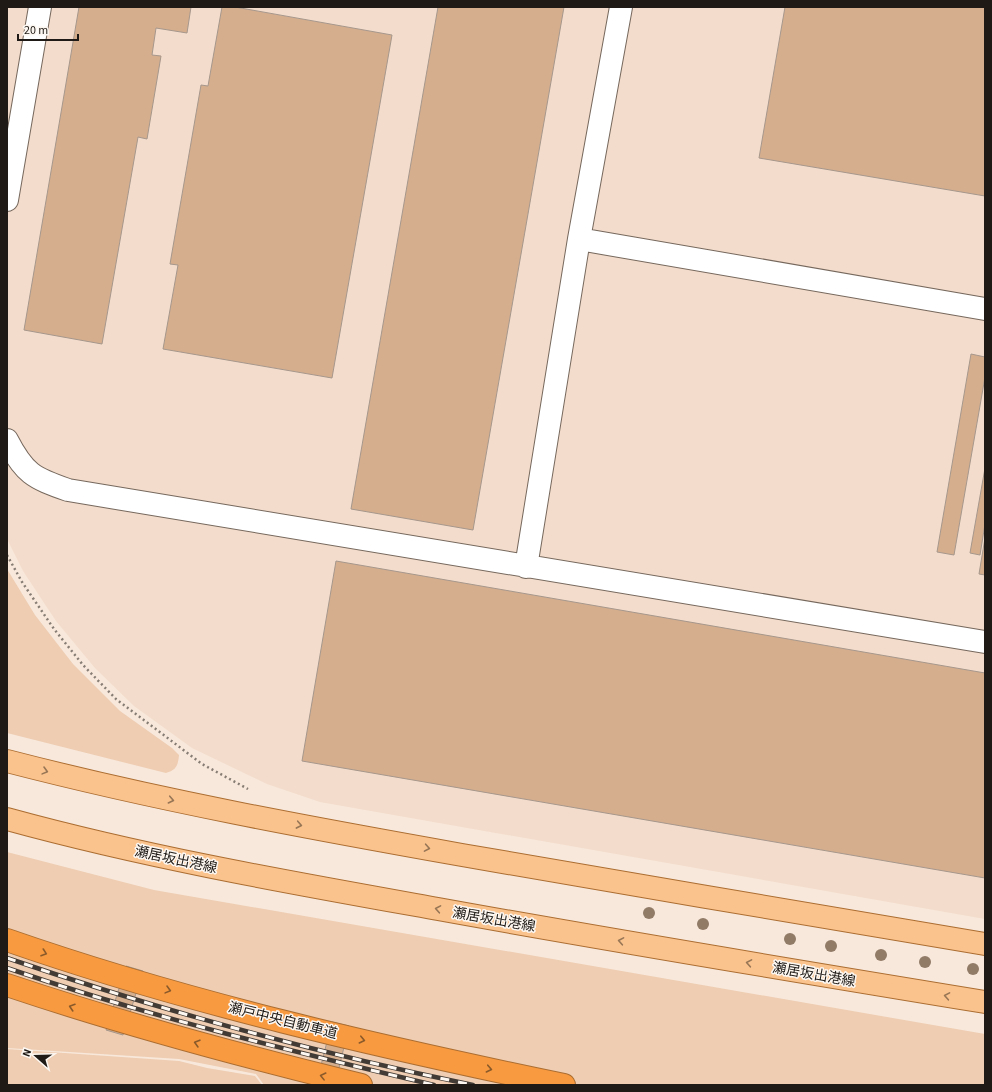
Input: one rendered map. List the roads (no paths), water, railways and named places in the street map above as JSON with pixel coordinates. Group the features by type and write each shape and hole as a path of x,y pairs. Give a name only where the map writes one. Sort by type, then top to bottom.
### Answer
{"highway":[{"name":"瀬戸中央自動車道","path":"7,940 91,969 274,1019 468,1065 564,1085"},
{"path":"7,985 87,1012 268,1062 361,1085"}],"main road":[{"path":"7,761 74,779 210,808 346,834 985,944"},
{"name":"瀬居坂出港線","path":"7,819 68,836 196,864 355,894 985,1002"}],"lane":[{"path":"7,200 40,7"},
{"path":"526,567 579,238 621,7"},
{"path":"579,238 985,309"},
{"path":"7,440 14,453 28,472 44,481 68,490 985,642"}],"railway":[{"path":"7,958 180,1013 238,1029 355,1059 473,1085"},
{"path":"7,968 113,1002 219,1032 434,1085"}]}
